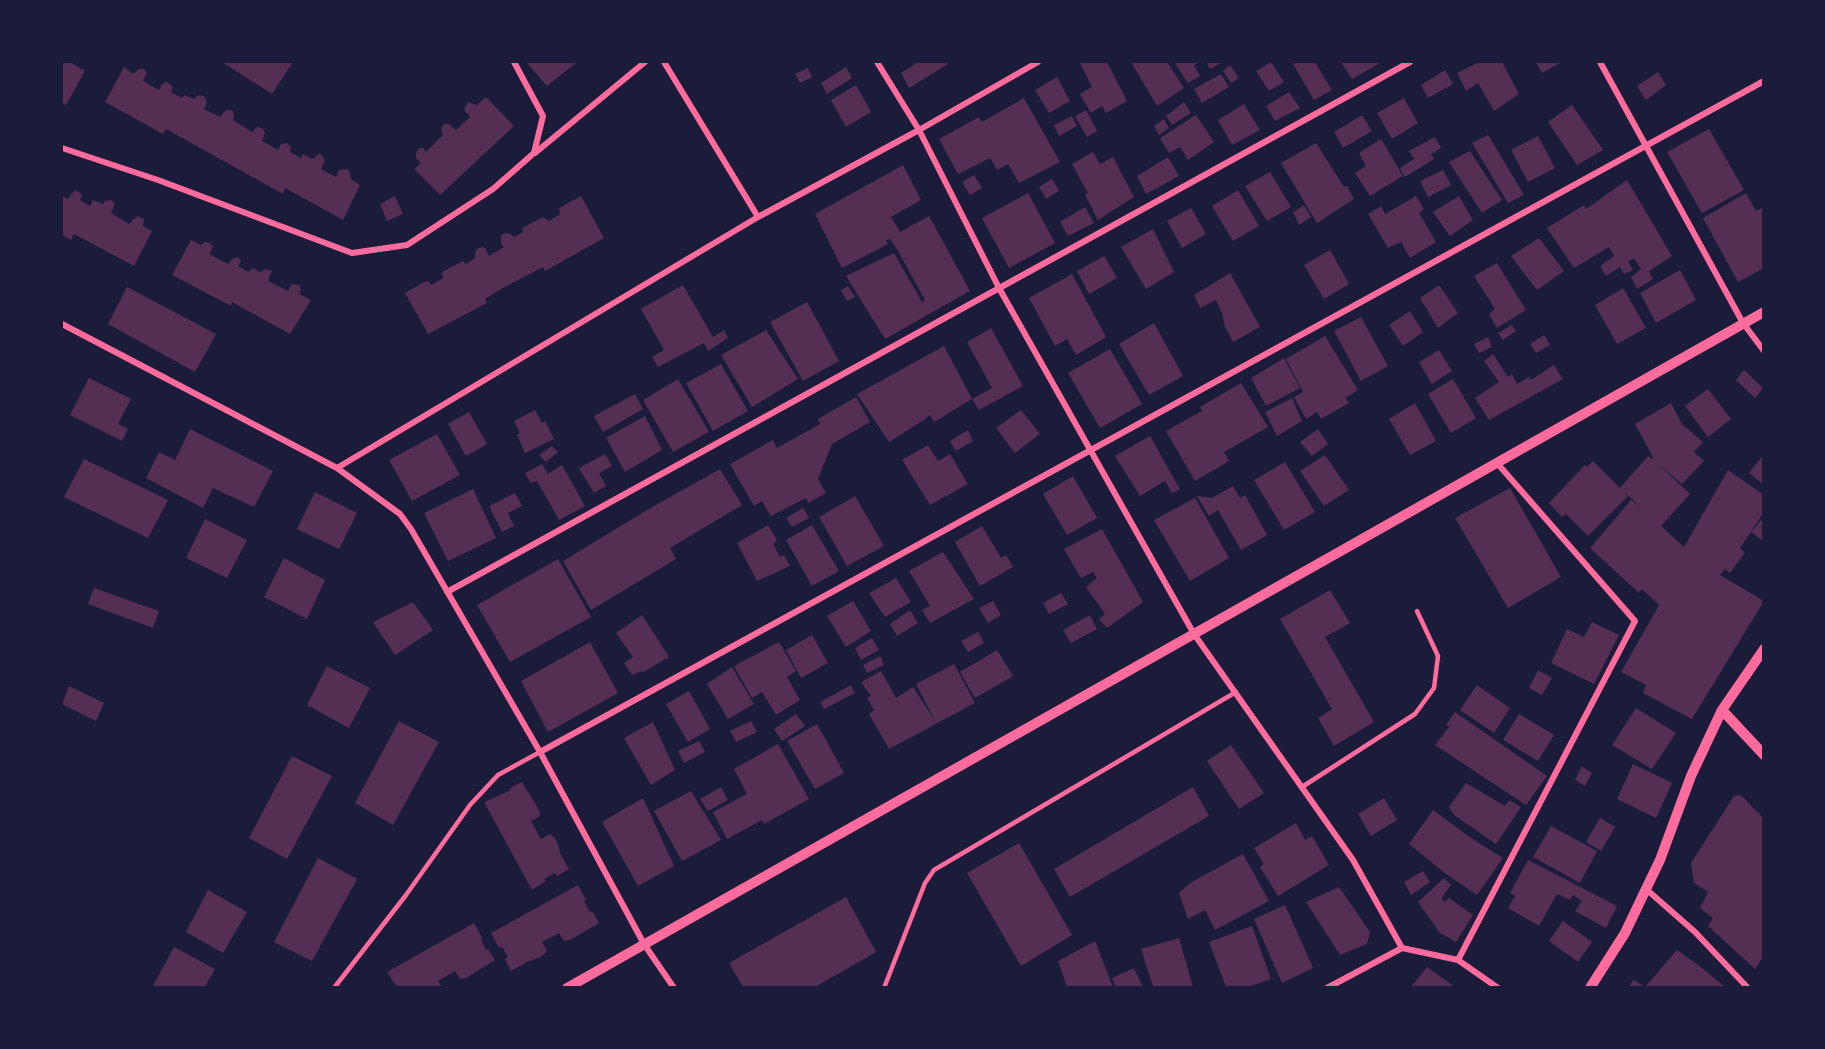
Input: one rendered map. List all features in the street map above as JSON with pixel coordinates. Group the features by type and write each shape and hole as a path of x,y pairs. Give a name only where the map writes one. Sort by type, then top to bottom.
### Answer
{"street":[{"path":"514,62 543,116 534,153"},
{"path":"62,148 158,180 352,253 407,244 493,189 645,62"},
{"path":"664,62 758,217"},
{"path":"877,62 919,130 999,288 1194,634 1353,860 1402,948"},
{"path":"337,468 758,217 919,130 1038,62"},
{"path":"447,592 1410,62"},
{"path":"1600,62 1743,324 1764,351"},
{"path":"540,752 1764,81"},
{"path":"567,987 1764,312"},
{"path":"62,324 337,468 400,514 411,529 540,752 644,944 674,987"},
{"path":"1458,960 1635,621 1497,463"},
{"path":"1590,987 1625,933 1660,860 1691,776 1722,710 1764,649"},
{"path":"1722,710 1764,755"},
{"path":"1646,889 1695,932 1748,987"},
{"path":"1327,987 1402,948 1458,960 1498,987"}],"lane":[{"path":"1302,787 1415,714 1434,688 1438,656 1417,612"},
{"path":"884,987 925,883 934,870 1236,692"},
{"path":"334,987 406,895 470,805 498,775 540,752"}],"building":[{"path":"62,62 74,62 73,64 85,71 66,105 62,103"},
{"path":"222,62 293,62 272,94"},
{"path":"526,62 577,62 547,86"},
{"path":"914,62 947,62 948,64 909,88 901,73 915,64"},
{"path":"1107,62 1127,101 1106,113 1102,106 1091,113 1080,94 1092,87 1080,63"},
{"path":"1131,62 1167,62 1184,88 1157,106"},
{"path":"1174,62 1200,62 1194,65 1200,76 1188,83"},
{"path":"1206,62 1223,62 1210,69"},
{"path":"1271,62 1284,82 1269,91 1256,71"},
{"path":"1315,62 1332,90 1314,100 1293,64"},
{"path":"1341,62 1382,62 1352,79"},
{"path":"1479,62 1502,62 1519,94 1494,111 1478,83 1466,91 1457,73"},
{"path":"1536,63 1560,63 1542,73"},
{"path":"1230,65 1239,78 1231,83 1223,71"},
{"path":"124,67 133,74 139,69 144,69 147,72 143,81 159,90 162,84 167,82 173,87 171,92 182,98 184,95 194,99 199,95 204,96 207,102 204,109 220,117 226,110 232,110 233,120 252,132 257,127 262,128 265,133 262,141 278,150 281,144 287,143 291,147 290,152 301,158 303,154 313,159 320,153 325,160 321,169 336,177 339,170 349,170 351,179 360,185 343,220 285,188 283,194 166,129 163,134 105,102"},
{"path":"846,67 852,78 827,94 821,83"},
{"path":"808,68 812,77 800,83 795,74"},
{"path":"1445,70 1453,84 1428,98 1421,85"},
{"path":"1658,72 1666,85 1646,100 1637,86"},
{"path":"1221,74 1229,87 1202,103 1194,89"},
{"path":"1057,77 1070,101 1049,113 1035,90"},
{"path":"856,85 871,112 846,127 831,100"},
{"path":"1289,92 1300,108 1275,121 1266,106"},
{"path":"486,97 514,126 440,195 414,169 421,163 416,158 416,153 418,149 423,148 426,152 443,135 441,129 444,124 456,130 470,117 464,110 468,102 477,105"},
{"path":"1024,98 1060,162 1019,183 1008,164 997,170 990,158 958,174 939,139 979,117 982,122"},
{"path":"1404,98 1418,123 1392,139 1377,113"},
{"path":"1184,102 1191,113 1172,125 1166,116"},
{"path":"1244,104 1260,130 1232,145 1218,120"},
{"path":"1572,105 1603,150 1577,165 1548,122"},
{"path":"1086,110 1097,131 1087,137 1075,116"},
{"path":"1196,115 1214,142 1188,160 1180,147 1169,153 1160,138"},
{"path":"1362,115 1372,131 1343,148 1334,132"},
{"path":"1072,116 1077,126 1059,136 1054,125"},
{"path":"1164,119 1169,128 1159,135 1154,126"},
{"path":"1709,129 1744,190 1702,213 1667,152"},
{"path":"1488,135 1524,195 1508,203 1472,143"},
{"path":"1538,136 1555,168 1528,182 1511,150"},
{"path":"1435,137 1441,148 1431,154 1434,159 1405,177 1400,168 1414,159 1409,151"},
{"path":"1381,139 1403,176 1370,196 1355,173 1366,166 1359,153"},
{"path":"1316,143 1354,199 1317,223 1281,163"},
{"path":"1470,151 1502,200 1482,213 1449,162"},
{"path":"1093,152 1100,164 1113,157 1134,197 1098,220 1085,195 1088,193 1072,164"},
{"path":"1168,157 1179,176 1146,194 1137,176"},
{"path":"903,165 921,200 891,217 900,232 929,216 970,291 885,339 846,276 894,253 922,302 925,300 898,251 890,239 886,240 888,244 842,268 815,214"},
{"path":"1443,170 1451,185 1428,197 1420,181"},
{"path":"1270,172 1291,207 1267,221 1245,186"},
{"path":"974,175 982,188 970,195 962,182"},
{"path":"1052,179 1059,191 1046,199 1039,187"},
{"path":"1627,180 1672,256 1649,271 1653,279 1637,289 1631,277 1641,269 1634,258 1628,262 1633,270 1624,274 1620,267 1606,276 1600,266 1614,256 1609,247 1574,268 1547,228 1584,205 1586,209"},
{"path":"75,190 82,194 80,200 90,206 93,200 103,204 111,200 115,203 111,213 129,224 137,216 144,219 143,226 152,231 134,266 74,234 71,240 62,235 62,196 68,199"},
{"path":"1238,190 1259,226 1233,241 1212,206"},
{"path":"1028,193 1055,243 1009,268 982,218"},
{"path":"1746,193 1756,211 1764,207 1764,268 1738,282 1703,218"},
{"path":"395,196 403,214 387,221 380,204"},
{"path":"581,196 604,238 545,271 543,267 501,289 485,299 487,303 428,334 405,293 424,282 428,281 431,285 443,278 442,272 463,261 466,264 475,258 477,249 485,248 489,256 504,247 501,244 501,235 506,233 514,237 523,232 522,228 543,217 549,221 560,214 559,208"},
{"path":"1416,196 1424,209 1419,213 1436,242 1410,258 1401,242 1388,248 1368,214 1381,206 1385,214"},
{"path":"1459,196 1473,220 1450,236 1433,212"},
{"path":"1304,205 1311,217 1299,225 1293,212"},
{"path":"1085,207 1094,223 1068,236 1060,222"},
{"path":"1191,208 1206,234 1182,248 1167,221"},
{"path":"1153,229 1174,272 1146,289 1121,247"},
{"path":"1539,238 1564,271 1537,290 1511,256"},
{"path":"191,240 201,245 205,242 210,243 213,247 209,254 228,264 232,259 238,257 241,261 238,266 249,272 252,268 261,272 265,269 272,271 268,281 288,291 292,284 300,285 299,294 311,300 290,334 232,302 231,306 172,275"},
{"path":"1330,250 1349,284 1324,299 1304,265"},
{"path":"1104,256 1117,278 1089,294 1077,271"},
{"path":"1497,263 1526,310 1497,328 1489,314 1495,309 1474,276"},
{"path":"1680,270 1696,300 1656,323 1640,293"},
{"path":"1230,273 1260,327 1233,342 1216,300 1200,308 1194,295"},
{"path":"1072,274 1106,337 1076,355 1067,339 1055,346 1029,298"},
{"path":"683,285 713,337 724,330 728,338 708,351 704,343 658,367 652,357 664,350 641,309"},
{"path":"1439,285 1458,313 1438,328 1420,298"},
{"path":"848,286 855,297 847,301 841,290"},
{"path":"127,287 216,334 195,372 108,324"},
{"path":"1623,288 1646,328 1617,344 1595,305"},
{"path":"807,302 839,361 803,381 770,322"},
{"path":"1410,311 1423,332 1403,346 1389,325"},
{"path":"1361,317 1388,366 1361,381 1334,331"},
{"path":"1154,323 1183,376 1149,395 1119,344"},
{"path":"1512,325 1516,331 1503,340 1498,333"},
{"path":"991,328 1023,386 979,410 972,399 992,388 967,342"},
{"path":"766,330 798,379 752,407 721,355"},
{"path":"1544,335 1550,345 1536,353 1530,344"},
{"path":"1325,336 1358,390 1345,398 1349,403 1321,419 1317,412 1306,419 1294,397 1303,392 1286,359"},
{"path":"1488,337 1492,347 1479,353 1474,344"},
{"path":"944,346 972,399 934,422 930,415 926,417 889,442 857,394"},
{"path":"1110,349 1142,404 1100,428 1068,373"},
{"path":"1439,350 1452,371 1432,384 1419,362"},
{"path":"1493,354 1508,377 1512,374 1517,384 1529,377 1531,380 1554,365 1563,379 1489,420 1475,398 1499,382 1484,361"},
{"path":"1284,358 1300,388 1266,406 1251,378"},
{"path":"721,364 748,411 713,431 686,383"},
{"path":"1744,370 1763,388 1755,398 1736,380"},
{"path":"89,378 131,399 118,424 128,429 122,441 70,415"},
{"path":"678,379 709,432 673,452 643,400"},
{"path":"1453,379 1476,418 1451,433 1428,394"},
{"path":"1241,383 1268,427 1224,452 1229,461 1195,481 1166,431 1202,411 1200,407"},
{"path":"1708,389 1731,419 1708,437 1685,406"},
{"path":"635,394 643,409 603,432 594,416"},
{"path":"856,397 870,422 832,444 818,479 826,493 808,503 806,498 771,516 762,501 754,506 730,464 773,440 777,448 820,424 818,419"},
{"path":"1292,398 1302,421 1277,436 1265,412"},
{"path":"1415,403 1436,441 1410,455 1389,419"},
{"path":"1671,403 1682,424 1703,442 1694,452 1704,461 1682,484 1656,462 1690,494 1661,526 1684,547 1728,470 1764,495 1764,512 1740,548 1745,553 1730,573 1725,569 1720,575 1764,601 1692,719 1643,693 1646,685 1621,672 1659,605 1642,589 1639,593 1590,548 1631,500 1641,507 1623,491 1628,496 1588,536 1566,514 1562,517 1549,503 1585,465 1587,467 1593,461 1620,488 1648,456 1652,459 1653,457 1635,424"},
{"path":"535,410 542,423 545,421 554,439 525,453 514,421"},
{"path":"1021,410 1040,434 1015,453 996,428"},
{"path":"469,412 487,444 466,456 448,424"},
{"path":"645,416 662,450 625,472 606,438"},
{"path":"190,429 273,471 254,507 213,488 203,508 146,478 159,452 175,460"},
{"path":"1318,429 1328,444 1312,456 1300,442"},
{"path":"968,430 973,441 956,451 950,441"},
{"path":"437,434 460,475 412,501 389,460"},
{"path":"1150,436 1180,489 1172,493 1165,481 1140,496 1115,456"},
{"path":"928,445 938,461 950,454 968,484 930,505 902,460"},
{"path":"552,446 558,452 546,462 539,455"},
{"path":"605,454 612,466 599,473 606,486 594,493 579,468"},
{"path":"1764,454 1764,485 1749,473"},
{"path":"1325,455 1349,490 1324,506 1300,471"},
{"path":"84,459 168,500 148,538 64,497"},
{"path":"1285,462 1315,512 1284,530 1254,480"},
{"path":"542,464 548,474 562,465 585,506 559,520 537,481 531,483 525,473"},
{"path":"720,469 742,505 670,548 676,559 591,610 563,561"},
{"path":"1073,476 1097,518 1067,535 1043,494"},
{"path":"1233,486 1240,498 1245,495 1267,535 1241,550 1218,510 1209,516 1197,496 1212,498"},
{"path":"1510,488 1561,577 1508,608 1455,518"},
{"path":"473,489 496,538 448,561 424,513"},
{"path":"315,492 357,513 339,549 297,529"},
{"path":"515,493 522,506 508,513 514,526 502,532 489,506"},
{"path":"855,496 884,546 847,566 819,517"},
{"path":"1195,498 1229,558 1190,581 1154,520"},
{"path":"803,508 809,518 792,527 786,518"},
{"path":"205,519 247,540 227,578 186,558"},
{"path":"1761,520 1764,523 1764,542 1751,532"},
{"path":"768,525 777,540 773,544 780,557 784,555 790,566 757,581 737,543"},
{"path":"812,525 839,571 812,586 786,540"},
{"path":"982,526 1001,558 1006,555 1013,567 980,586 955,542"},
{"path":"1102,529 1143,602 1107,628 1099,619 1105,614 1086,587 1097,578 1093,572 1081,578 1064,549"},
{"path":"943,552 974,599 930,623 922,610 930,606 909,571"},
{"path":"284,558 325,580 307,619 264,597"},
{"path":"558,559 591,617 510,662 477,605"},
{"path":"896,578 911,602 885,617 869,593"},
{"path":"94,588 159,611 153,628 88,604"},
{"path":"1330,590 1350,623 1325,637 1374,722 1334,746 1318,718 1332,709 1280,619"},
{"path":"1061,593 1068,604 1049,614 1043,603"},
{"path":"853,601 871,631 846,647 827,616"},
{"path":"993,601 1001,615 988,623 979,608"},
{"path":"413,602 433,630 395,655 373,622"},
{"path":"910,610 918,623 897,636 890,624"},
{"path":"642,615 669,657 643,672 632,675 624,663 633,657 616,633"},
{"path":"1090,615 1097,629 1071,643 1063,630"},
{"path":"1592,622 1619,635 1594,684 1551,663 1567,629 1584,637"},
{"path":"978,632 984,643 968,652 961,641"},
{"path":"812,635 828,663 801,678 786,650"},
{"path":"872,638 879,650 861,660 855,648"},
{"path":"590,642 618,693 548,732 521,681"},
{"path":"779,642 796,671 787,677 800,700 776,715 762,692 752,698 734,666"},
{"path":"997,650 1013,676 975,698 960,672"},
{"path":"880,656 884,665 867,673 863,665"},
{"path":"954,664 975,703 889,749 869,714 874,710 867,698 871,696 861,682 881,671 896,698 913,687 936,723 916,684"},
{"path":"327,666 370,688 349,728 307,705"},
{"path":"732,667 754,704 728,719 707,684"},
{"path":"1538,670 1552,678 1542,695 1529,688"},
{"path":"851,685 855,693 824,709 820,702"},
{"path":"1477,685 1510,708 1494,733 1460,710"},
{"path":"69,686 104,703 96,721 62,704"},
{"path":"689,691 710,729 688,742 666,704"},
{"path":"1636,708 1676,733 1652,769 1612,745"},
{"path":"1455,712 1547,776 1526,805 1435,745 1449,727 1446,725"},
{"path":"796,714 805,726 782,741 774,729"},
{"path":"1519,714 1554,735 1538,761 1503,740"},
{"path":"399,721 439,742 393,825 355,803"},
{"path":"751,721 757,732 736,742 730,731"},
{"path":"653,722 675,770 651,785 624,738"},
{"path":"817,724 844,773 815,789 787,741"},
{"path":"699,741 705,752 684,763 678,751"},
{"path":"778,744 809,799 764,824 762,820 727,839 713,812 747,794 734,769"},
{"path":"1231,745 1264,793 1239,809 1207,761"},
{"path":"292,756 332,776 287,859 249,838"},
{"path":"1633,764 1672,783 1656,818 1617,799"},
{"path":"1582,766 1592,773 1585,786 1575,780"},
{"path":"522,782 540,812 540,816 531,821 541,839 550,834 555,838 569,869 557,876 555,873 544,879 546,881 532,890 484,802 511,790 510,788"},
{"path":"1466,783 1505,806 1509,800 1521,807 1496,844 1454,815 1449,807"},
{"path":"721,787 728,800 708,811 700,799"},
{"path":"1193,787 1209,816 1070,897 1054,869"},
{"path":"691,791 721,840 682,861 654,811"},
{"path":"1740,795 1744,798 1764,819 1764,955 1755,969 1708,926 1713,918 1700,908 1708,892 1694,883 1691,863 1734,796"},
{"path":"643,798 674,866 638,886 602,822"},
{"path":"1384,798 1397,820 1371,836 1358,814"},
{"path":"1433,810 1503,858 1477,895 1409,844"},
{"path":"1600,818 1615,827 1601,851 1586,842"},
{"path":"1296,823 1305,840 1312,836 1329,865 1278,896 1260,867 1264,864 1254,848"},
{"path":"1551,826 1597,851 1580,883 1533,857"},
{"path":"1019,843 1072,935 1021,966 967,873"},
{"path":"1243,854 1269,901 1215,930 1205,910 1188,919 1179,893 1190,883"},
{"path":"318,858 357,879 312,961 274,942"},
{"path":"1528,860 1617,906 1606,928 1575,911 1582,901 1573,895 1570,900 1557,894 1539,926 1508,908 1515,896 1510,893"},
{"path":"1423,871 1430,882 1411,895 1404,882"},
{"path":"1444,878 1451,885 1442,898 1444,902 1449,898 1473,915 1456,942 1440,933 1418,902"},
{"path":"578,885 590,912 592,911 599,923 570,940 564,941 559,933 542,942 547,951 541,957 511,971 505,959 508,957 502,947 499,948 491,933"},
{"path":"1339,887 1370,932 1367,944 1340,955 1306,902"},
{"path":"208,890 247,912 223,953 186,932"},
{"path":"846,897 876,952 815,987 743,987 729,963"},
{"path":"1285,905 1313,968 1282,983 1254,919"},
{"path":"1563,921 1592,942 1578,962 1549,941"},
{"path":"474,923 486,950 488,949 495,960 466,978 460,979 455,971 438,981 442,987 396,986 387,972"},
{"path":"1252,926 1271,979 1248,987 1226,987 1209,942"},
{"path":"1179,938 1193,987 1153,987 1141,949"},
{"path":"1095,941 1113,987 1067,987 1058,961"},
{"path":"174,947 215,969 205,987 153,986"},
{"path":"1677,950 1702,968 1725,987 1645,987"},
{"path":"1427,967 1431,970 1455,987 1411,987"},
{"path":"1134,968 1143,987 1116,987 1112,978"},
{"path":"1634,980 1645,987 1628,987"}]}
